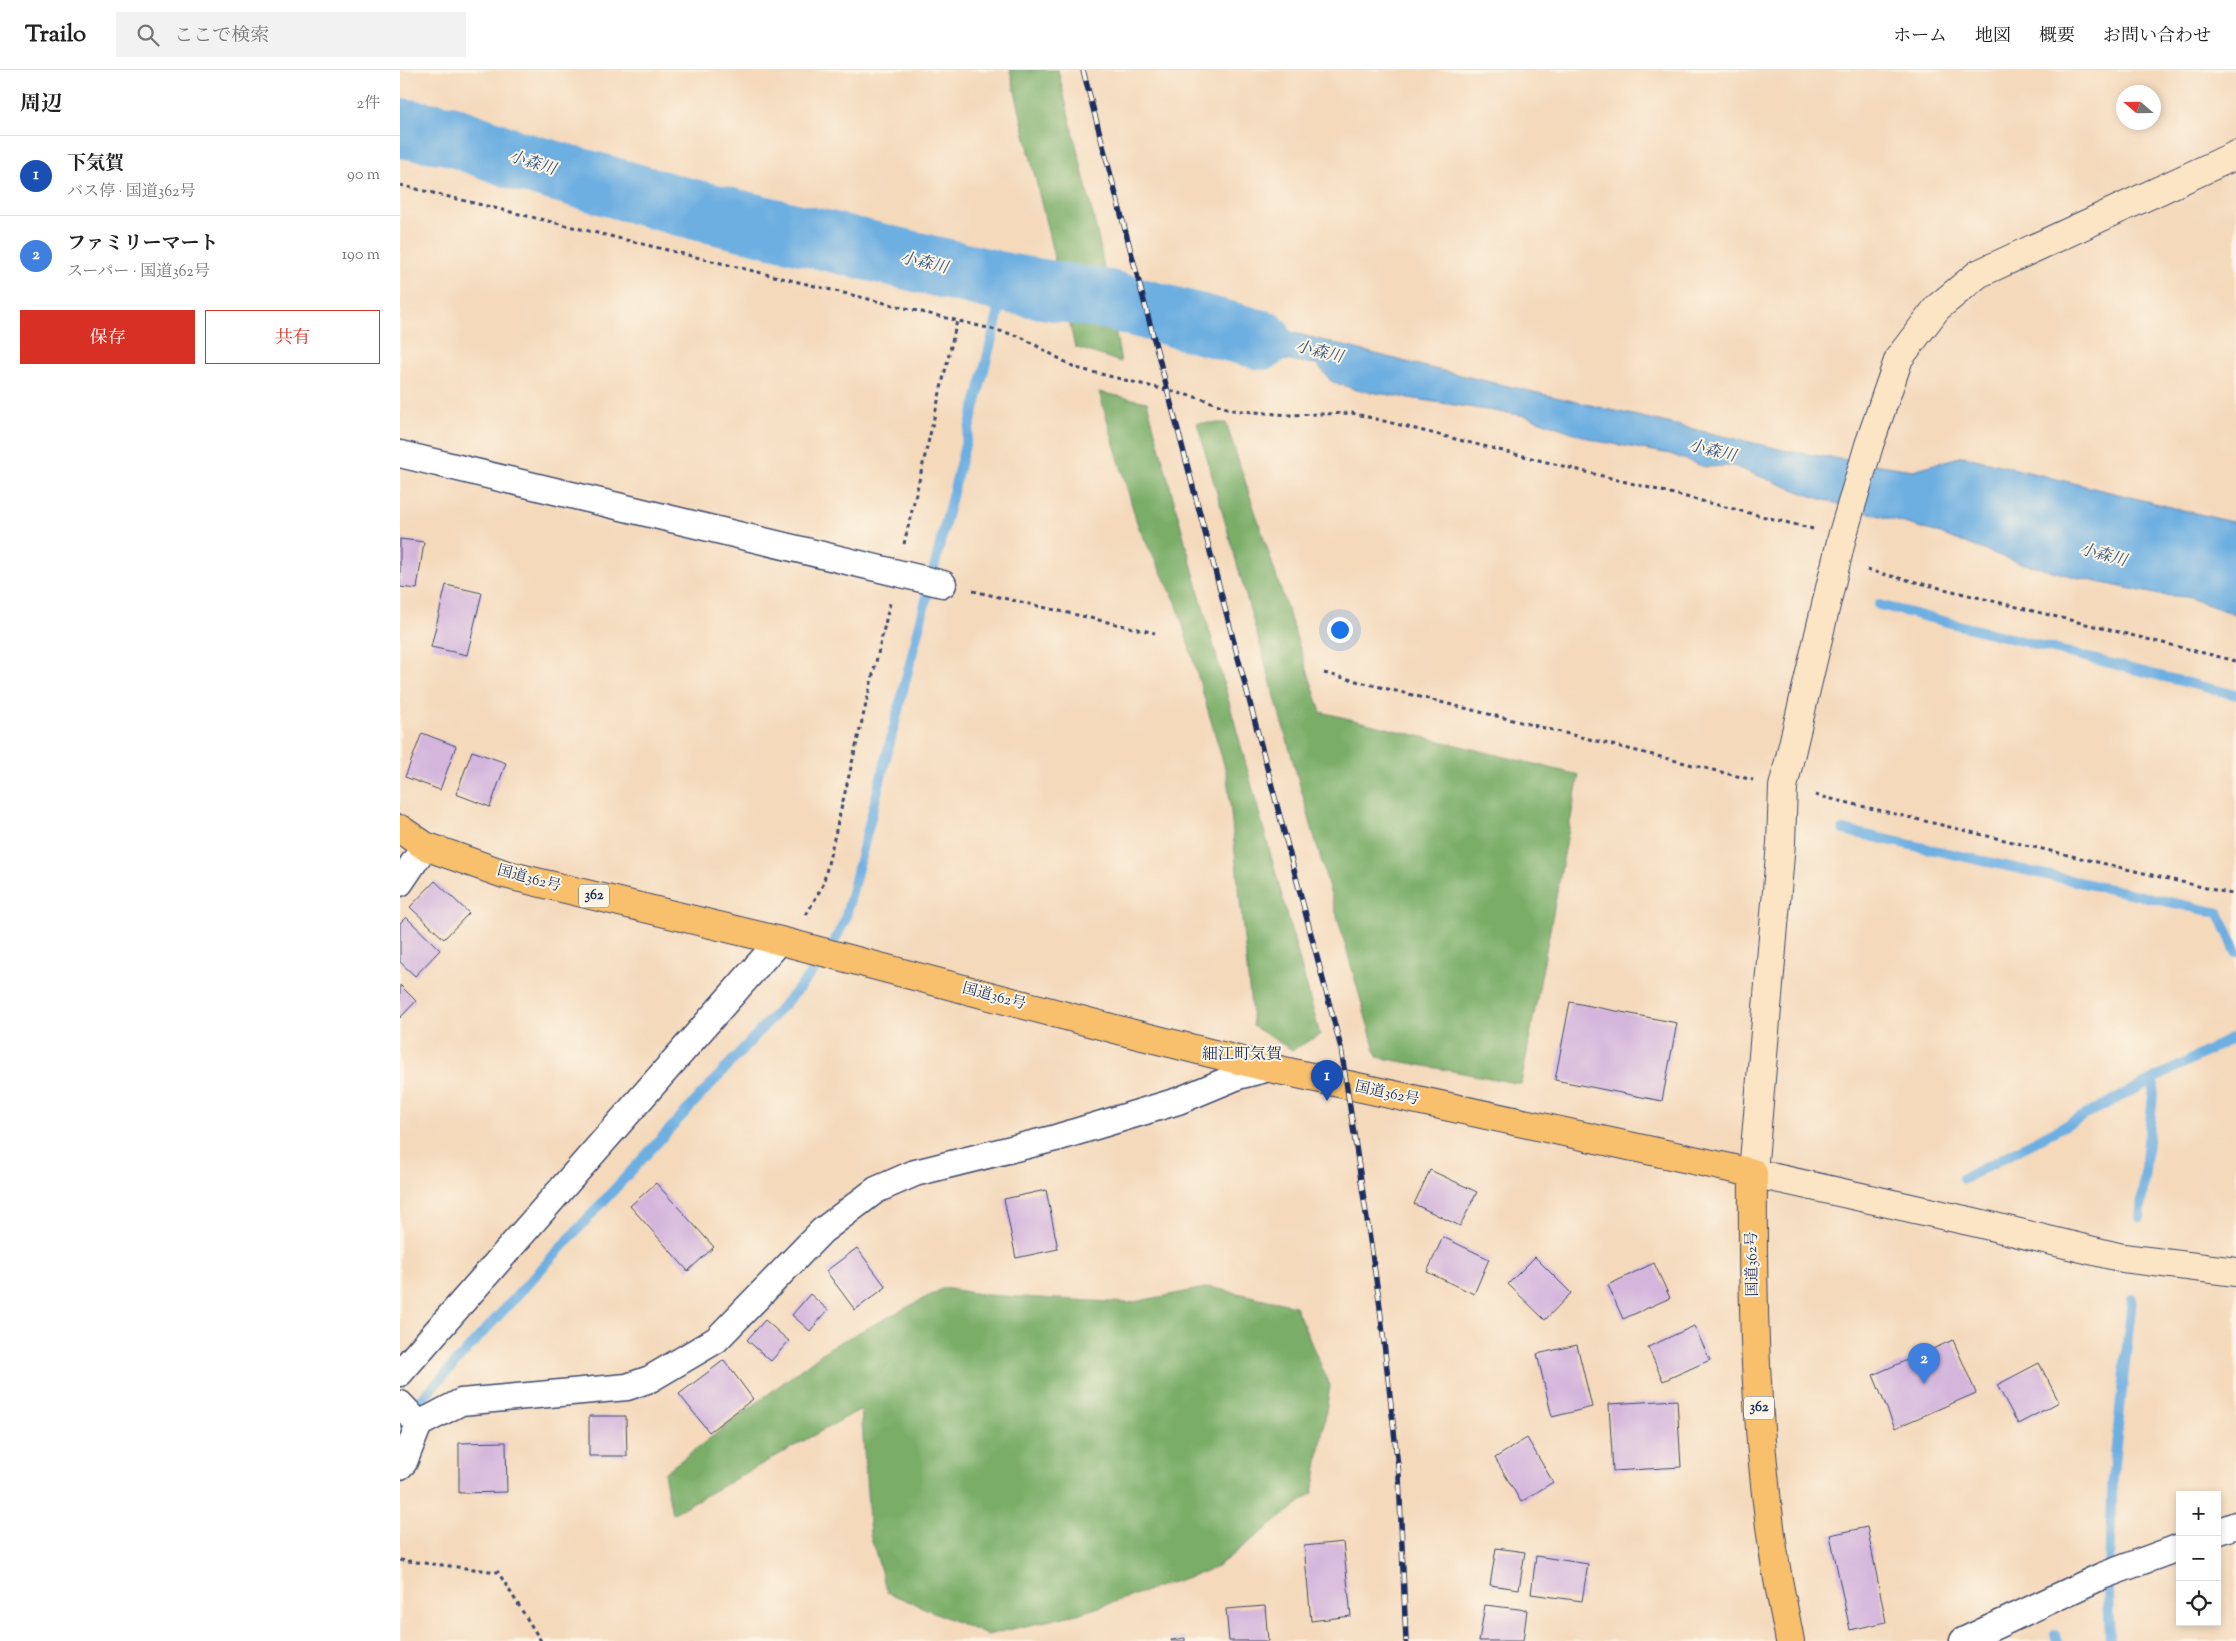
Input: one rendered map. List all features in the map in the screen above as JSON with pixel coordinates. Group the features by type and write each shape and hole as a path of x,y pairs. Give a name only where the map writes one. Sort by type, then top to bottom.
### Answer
{"highway":[{"name":"国道362号","path":"400,829 425,846 504,874 788,943 1270,1068 1753,1173 1752,1282 1760,1421 1774,1556 1790,1641"}],"street":[{"path":"2236,155 1978,274 1937,308 1899,358 1869,445 1840,550 1783,787 1781,842 1753,1173 1978,1223 2124,1258 2236,1272"},
{"path":"400,454 943,584"},
{"path":"400,883 425,846"},
{"path":"402,1367 788,943"},
{"path":"400,1466 404,1462 419,1424 461,1402 627,1387 650,1379 716,1340 822,1231 876,1190 915,1173 1056,1138 1178,1101 1238,1076 1270,1068"},
{"path":"400,1404 419,1424"},
{"path":"2221,1531 2236,1525"},
{"path":"1963,1641 2109,1574 2176,1549"}],"path":[{"path":"400,185 1004,332 1021,337 1076,368 1203,400 1232,410 1288,414 1352,413 2236,661"},
{"path":"788,943 823,885 905,575 957,321"},
{"path":"943,584 1156,634"},
{"path":"1324,673 1783,787 2236,895"},
{"path":"400,1560 498,1572 541,1641"}],"green space":[{"path":"1010,70 1058,70 1099,240 1121,362 1075,347"},
{"path":"1099,392 1147,402 1320,1035 1292,1050 1253,1026 1227,775 1176,602 1138,526"},
{"path":"1197,423 1226,423 1321,712 1579,775 1521,1084 1377,1057"},
{"path":"1210,1287 1295,1306 1330,1386 1313,1493 1215,1568 1081,1613 987,1635 887,1592 870,1534 861,1409 672,1514 664,1473 829,1348 944,1288 987,1295 1129,1303"}],"water":[{"path":"1201,309 1430,368 1788,451 1913,470 1963,456 2236,523 2236,615 2187,597 2160,595 2079,578 2017,562 1935,532 1811,496 1733,466 1705,467 1670,454 1597,441 1526,416 1357,390 1331,381 1317,364 1276,359 1233,358 1203,344 1172,325"}],"building":[{"path":"400,539 424,542 417,589 400,587"},
{"path":"446,585 482,593 467,655 431,647"},
{"path":"422,733 456,746 440,790 405,777"},
{"path":"472,751 506,763 490,807 456,794"},
{"path":"435,881 469,913 444,939 410,907"},
{"path":"406,917 440,950 415,976 400,962 400,923"},
{"path":"400,985 416,1001 400,1018"},
{"path":"1570,1002 1677,1023 1662,1101 1555,1080"},
{"path":"1430,1170 1477,1192 1460,1226 1414,1204"},
{"path":"656,1183 714,1247 688,1271 630,1206"},
{"path":"1046,1190 1058,1249 1016,1258 1004,1199"},
{"path":"1443,1237 1489,1259 1474,1294 1427,1272"},
{"path":"857,1248 886,1287 855,1310 826,1271"},
{"path":"1535,1257 1571,1293 1545,1320 1508,1284"},
{"path":"1654,1263 1670,1298 1623,1319 1608,1285"},
{"path":"810,1294 828,1310 810,1331 792,1315"},
{"path":"765,1320 789,1341 771,1361 747,1340"},
{"path":"1694,1326 1710,1360 1663,1381 1648,1347"},
{"path":"1953,1340 1976,1393 1895,1428 1873,1375"},
{"path":"1577,1345 1592,1407 1552,1417 1537,1354"},
{"path":"724,1360 753,1399 709,1432 679,1394"},
{"path":"2039,1363 2059,1402 2018,1424 1997,1385"},
{"path":"1677,1400 1681,1467 1613,1471 1609,1404"},
{"path":"589,1416 626,1416 627,1456 589,1456"},
{"path":"1527,1438 1553,1482 1521,1502 1495,1458"},
{"path":"506,1442 507,1492 459,1493 459,1443"},
{"path":"1867,1527 1886,1622 1850,1630 1830,1535"},
{"path":"1343,1542 1351,1616 1311,1621 1304,1546"},
{"path":"1496,1548 1525,1552 1519,1589 1490,1585"},
{"path":"1536,1556 1588,1564 1582,1601 1531,1594"},
{"path":"1485,1605 1527,1610 1523,1641 1479,1641"},
{"path":"1265,1606 1268,1641 1229,1641 1226,1609"},
{"path":"1185,1638 1185,1641 1171,1641 1171,1640"}],"waterway":[{"name":"小森川","path":"400,128 449,135 519,161 680,206 1006,283 1109,300 1262,340"},
{"path":"400,1423 800,987 830,950 845,920 1006,283"},
{"path":"1879,605 2236,695"},
{"path":"1843,830 2219,913 2236,952"},
{"path":"1963,1179 2236,1036"},
{"path":"2140,1217 2155,1077"},
{"path":"2110,1641 2108,1593 2113,1473 2132,1299"},
{"path":"2055,1635 2057,1641"}],"railway":[{"path":"1083,70 1341,1048 1379,1299 1399,1475 1406,1641"}],"place":[{"name":"下気賀","path":"1327,1101"},
{"name":"ファミリーマート","path":"1924,1384"}],"district":[{"name":"細江町気賀","path":"1242,1055"}]}
